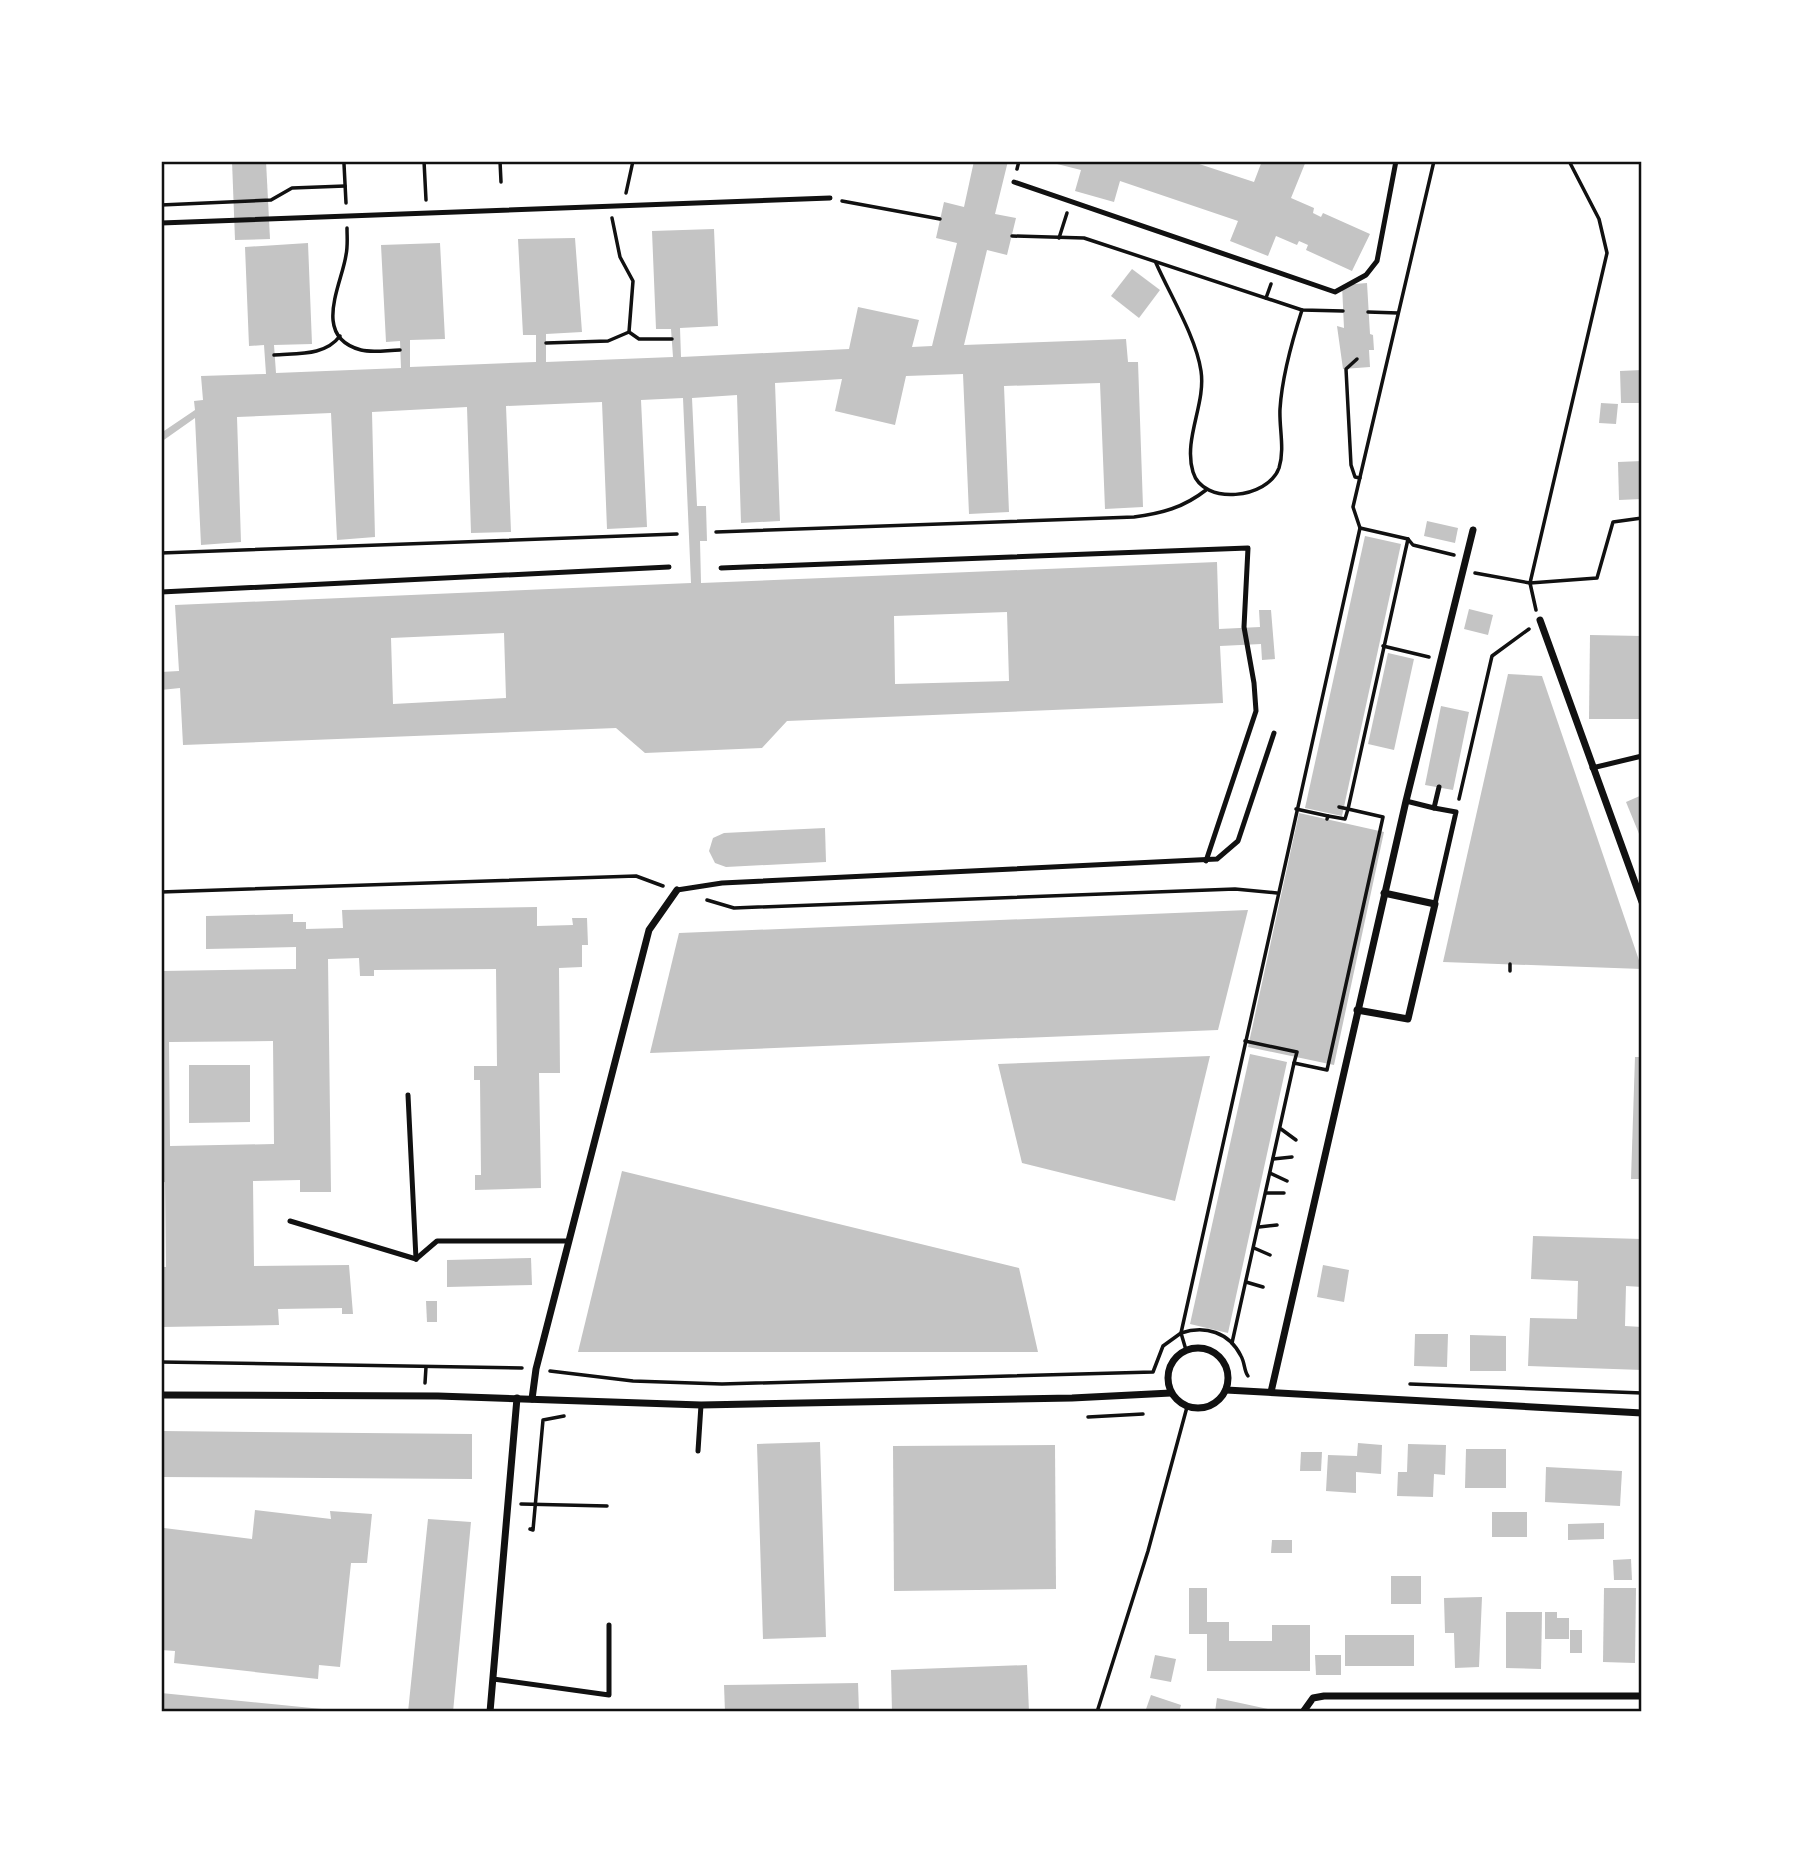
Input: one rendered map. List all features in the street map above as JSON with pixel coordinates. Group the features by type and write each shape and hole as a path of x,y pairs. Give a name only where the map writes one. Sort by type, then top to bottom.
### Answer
{"street":[{"path":"1271,1392 1384,893 1473,530"},
{"path":"1540,620 1642,902"},
{"path":"531,1399 536,1369 649,930 677,890"},
{"path":"1357,1010 1408,1019 1435,904 1384,893"},
{"path":"1207,1349 1216,1353 1227,1370 1226,1390 1214,1404 1206,1408 1187,1407 1171,1393 1168,1373 1178,1355 1186,1350 1207,1349"},
{"path":"1226,1390 1642,1413"},
{"path":"161,1395 517,1398 701,1405 1072,1398 1171,1393"},
{"path":"490,1712 517,1398"},
{"path":"1303,1712 1313,1698 1324,1696 1642,1696"}],"lane":[{"path":"1014,182 1335,292 1366,275 1377,261 1396,161"},
{"path":"161,223 830,198"},
{"path":"721,568 1248,548 1244,628 1256,711 1206,861"},
{"path":"161,592 669,567"},
{"path":"677,890 722,883 1206,861 1225,854 1238,841 1274,733"},
{"path":"1592,768 1642,756"},
{"path":"1434,808 1439,787"},
{"path":"1406,802 1456,812 1435,904"},
{"path":"408,1095 416,1259"},
{"path":"290,1222 416,1259"},
{"path":"416,1259 437,1241 569,1241"},
{"path":"698,1451 701,1405"},
{"path":"493,1679 609,1695 608,1625"}],"path":[{"path":"424,161 426,212"},
{"path":"500,161 501,182"},
{"path":"625,205 633,161"},
{"path":"1186,1350 1181,1333 1360,528 1353,507 1434,161"},
{"path":"1456,812 1492,656 1540,620 1530,583 1607,253 1599,219 1569,161"},
{"path":"344,164 346,255 332,299 334,322 340,336 358,349 400,350"},
{"path":"161,205 271,200 292,188 345,186"},
{"path":"830,198 940,219"},
{"path":"1059,238 1070,201"},
{"path":"611,206 620,257 634,281 629,332"},
{"path":"1012,236 1084,238 1302,310 1343,311"},
{"path":"1156,263 1196,351 1201,371 1202,394 1191,457 1194,474 1206,490 1229,494 1250,492 1262,489 1273,479 1282,449 1282,388 1302,310"},
{"path":"1368,312 1398,313"},
{"path":"629,332 639,338 672,339"},
{"path":"546,343 608,341 629,332"},
{"path":"274,355 320,351 334,345 340,336"},
{"path":"1357,359 1346,369 1351,465 1355,477 1360,478"},
{"path":"716,532 1134,517 1168,512 1189,503 1206,490"},
{"path":"1463,570 1530,583 1597,578 1613,522 1642,518"},
{"path":"1360,528 1408,539 1413,545 1466,557"},
{"path":"161,553 677,534"},
{"path":"1387,541 1388,535"},
{"path":"1296,809 1327,818 1346,819 1408,539"},
{"path":"1383,646 1440,659"},
{"path":"1294,1063 1327,1070 1383,817 1339,807"},
{"path":"161,892 636,876 734,908 1235,889 1277,893"},
{"path":"1510,964 1510,971"},
{"path":"1232,1343 1297,1052 1278,1045 1245,1041"},
{"path":"1280,1128 1296,1140"},
{"path":"1273,1160 1292,1157"},
{"path":"1270,1173 1287,1181"},
{"path":"1266,1193 1284,1193"},
{"path":"1258,1227 1277,1225"},
{"path":"1254,1248 1270,1255"},
{"path":"1246,1282 1263,1287"},
{"path":"161,1362 536,1369 633,1381 722,1384 1153,1373 1163,1346 1181,1333 1207,1330 1232,1343 1244,1361 1246,1376 1275,1377"},
{"path":"425,1383 426,1367"},
{"path":"1407,1384 1642,1393"},
{"path":"530,1529 533,1530 543,1420 575,1416 576,1401"},
{"path":"1097,1712 1148,1550 1187,1407"},
{"path":"1088,1417 1143,1414"},
{"path":"508,1504 607,1506"}],"building":[{"path":"232,161 266,161 270,239 235,240"},
{"path":"974,161 1008,161 995,214 1016,218 1007,255 987,250 964,345 1126,339 1128,362 1138,362 1143,507 1105,509 1100,383 1004,386 1009,512 969,514 963,374 906,376 895,425 835,411 842,379 775,383 780,521 741,523 737,395 692,398 697,506 706,506 707,541 700,541 701,583 1217,562 1219,629 1260,627 1259,610 1271,610 1275,659 1262,660 1261,644 1220,646 1223,703 787,721 762,748 645,753 616,728 183,745 180,688 161,690 161,672 179,671 175,605 691,583 683,398 641,400 647,527 607,529 602,402 506,406 511,532 471,533 467,407 372,412 375,537 337,540 331,413 237,417 241,542 201,545 195,418 161,442 161,433 195,410 194,401 203,400 201,376 266,374 264,345 249,346 245,247 308,243 312,344 274,345 276,373 401,368 400,341 386,342 381,245 440,243 445,339 410,340 410,367 536,362 536,335 523,335 518,239 575,238 582,332 546,334 546,362 673,357 671,329 656,329 652,231 714,229 718,326 680,328 681,357 849,349 858,307 919,320 912,347 932,346 957,243 936,238 944,202 964,207","holes":["1007,612 1009,681 895,684 894,616","504,633 506,698 393,704 391,638"]},
{"path":"1045,161 1190,161 1254,182 1262,161 1306,161 1291,198 1314,208 1313,213 1321,217 1323,213 1370,234 1352,271 1306,250 1308,245 1299,241 1297,245 1276,236 1268,256 1230,241 1238,221 1120,181 1114,202 1075,191 1081,170"},
{"path":"1132,269 1160,290 1139,318 1111,296"},
{"path":"1367,283 1370,334 1373,335 1374,350 1369,350 1370,367 1343,369 1337,326 1344,328 1342,285"},
{"path":"1642,370 1642,403 1621,403 1620,371"},
{"path":"1601,403 1618,404 1616,424 1599,423"},
{"path":"1642,461 1642,499 1619,500 1618,462"},
{"path":"1427,521 1458,528 1455,543 1424,536"},
{"path":"1365,536 1401,544 1342,816 1305,808"},
{"path":"1469,609 1493,615 1488,635 1464,629"},
{"path":"1590,635 1642,636 1642,719 1589,719"},
{"path":"1388,653 1414,659 1394,750 1368,744"},
{"path":"1508,674 1542,676 1642,969 1443,962"},
{"path":"1441,706 1469,712 1453,790 1425,785"},
{"path":"1642,795 1642,841 1626,802"},
{"path":"1299,813 1384,832 1334,1065 1248,1047"},
{"path":"825,828 826,862 726,867 715,863 709,851 713,838 724,833"},
{"path":"537,907 537,926 573,925 572,918 587,918 588,945 582,945 582,967 559,968 560,1073 539,1073 541,1188 475,1190 475,1175 481,1175 480,1080 474,1080 474,1066 497,1066 496,969 374,970 374,976 360,976 359,958 328,959 331,1192 300,1192 300,1180 253,1181 254,1266 349,1265 353,1314 342,1314 342,1308 278,1309 279,1325 161,1327 161,1267 166,1267 165,1182 161,1183 161,971 296,969 296,947 206,949 206,916 293,914 293,922 306,922 306,929 343,928 342,910","holes":["273,1041 274,1144 170,1146 169,1042"]},
{"path":"1248,910 1218,1030 650,1053 679,933"},
{"path":"1250,1054 1287,1062 1228,1333 1190,1324"},
{"path":"1210,1056 1175,1201 1022,1163 998,1064"},
{"path":"1635,1057 1642,1057 1642,1179 1631,1179"},
{"path":"189,1065 250,1065 250,1122 189,1123"},
{"path":"622,1171 1019,1268 1038,1352 578,1352"},
{"path":"1533,1236 1642,1239 1642,1287 1626,1286 1625,1326 1642,1327 1642,1370 1528,1366 1530,1318 1577,1319 1578,1281 1531,1279"},
{"path":"531,1258 532,1285 447,1287 447,1260"},
{"path":"1323,1265 1349,1270 1344,1302 1317,1297"},
{"path":"426,1301 437,1301 437,1322 427,1322"},
{"path":"1415,1334 1448,1334 1447,1367 1414,1366"},
{"path":"1470,1335 1506,1336 1506,1371 1470,1371"},
{"path":"161,1431 472,1434 472,1479 161,1477"},
{"path":"820,1442 826,1637 763,1639 757,1444"},
{"path":"1358,1443 1382,1445 1381,1474 1356,1472 1356,1493 1326,1491 1328,1455 1357,1456"},
{"path":"1408,1444 1446,1445 1445,1475 1434,1474 1433,1497 1397,1496 1398,1472 1407,1472"},
{"path":"1055,1445 1056,1589 894,1591 893,1446"},
{"path":"1466,1449 1506,1449 1506,1488 1465,1488"},
{"path":"1301,1452 1322,1452 1321,1471 1300,1471"},
{"path":"1546,1467 1622,1471 1620,1506 1545,1502"},
{"path":"255,1510 331,1519 330,1511 372,1514 367,1563 351,1563 340,1667 319,1665 318,1679 174,1663 175,1651 161,1650 164,1528 252,1539"},
{"path":"1492,1512 1527,1512 1527,1537 1492,1537"},
{"path":"428,1519 471,1522 453,1712 408,1712"},
{"path":"1604,1523 1604,1539 1568,1540 1568,1524"},
{"path":"1272,1540 1292,1540 1292,1553 1271,1553"},
{"path":"1631,1559 1632,1580 1614,1580 1613,1560"},
{"path":"1391,1576 1421,1576 1421,1604 1391,1604"},
{"path":"1189,1588 1207,1588 1207,1622 1229,1622 1229,1641 1272,1641 1272,1625 1310,1625 1310,1671 1207,1671 1207,1634 1189,1634"},
{"path":"1604,1588 1636,1588 1635,1663 1603,1662"},
{"path":"1482,1597 1479,1667 1455,1668 1454,1633 1445,1633 1444,1598"},
{"path":"1506,1612 1542,1612 1541,1669 1506,1668"},
{"path":"1545,1612 1557,1612 1557,1618 1569,1618 1569,1639 1545,1639"},
{"path":"1570,1630 1582,1630 1582,1653 1570,1653"},
{"path":"1345,1635 1414,1635 1414,1666 1345,1666"},
{"path":"1155,1655 1176,1659 1171,1682 1150,1678"},
{"path":"1315,1655 1341,1655 1341,1675 1316,1675"},
{"path":"1027,1665 1029,1712 892,1712 891,1670"},
{"path":"858,1683 859,1712 725,1712 724,1685"},
{"path":"161,1693 332,1710 332,1712 161,1712"},
{"path":"1151,1695 1181,1705 1179,1712 1145,1712"},
{"path":"1217,1698 1268,1709 1268,1712 1215,1712"}]}
